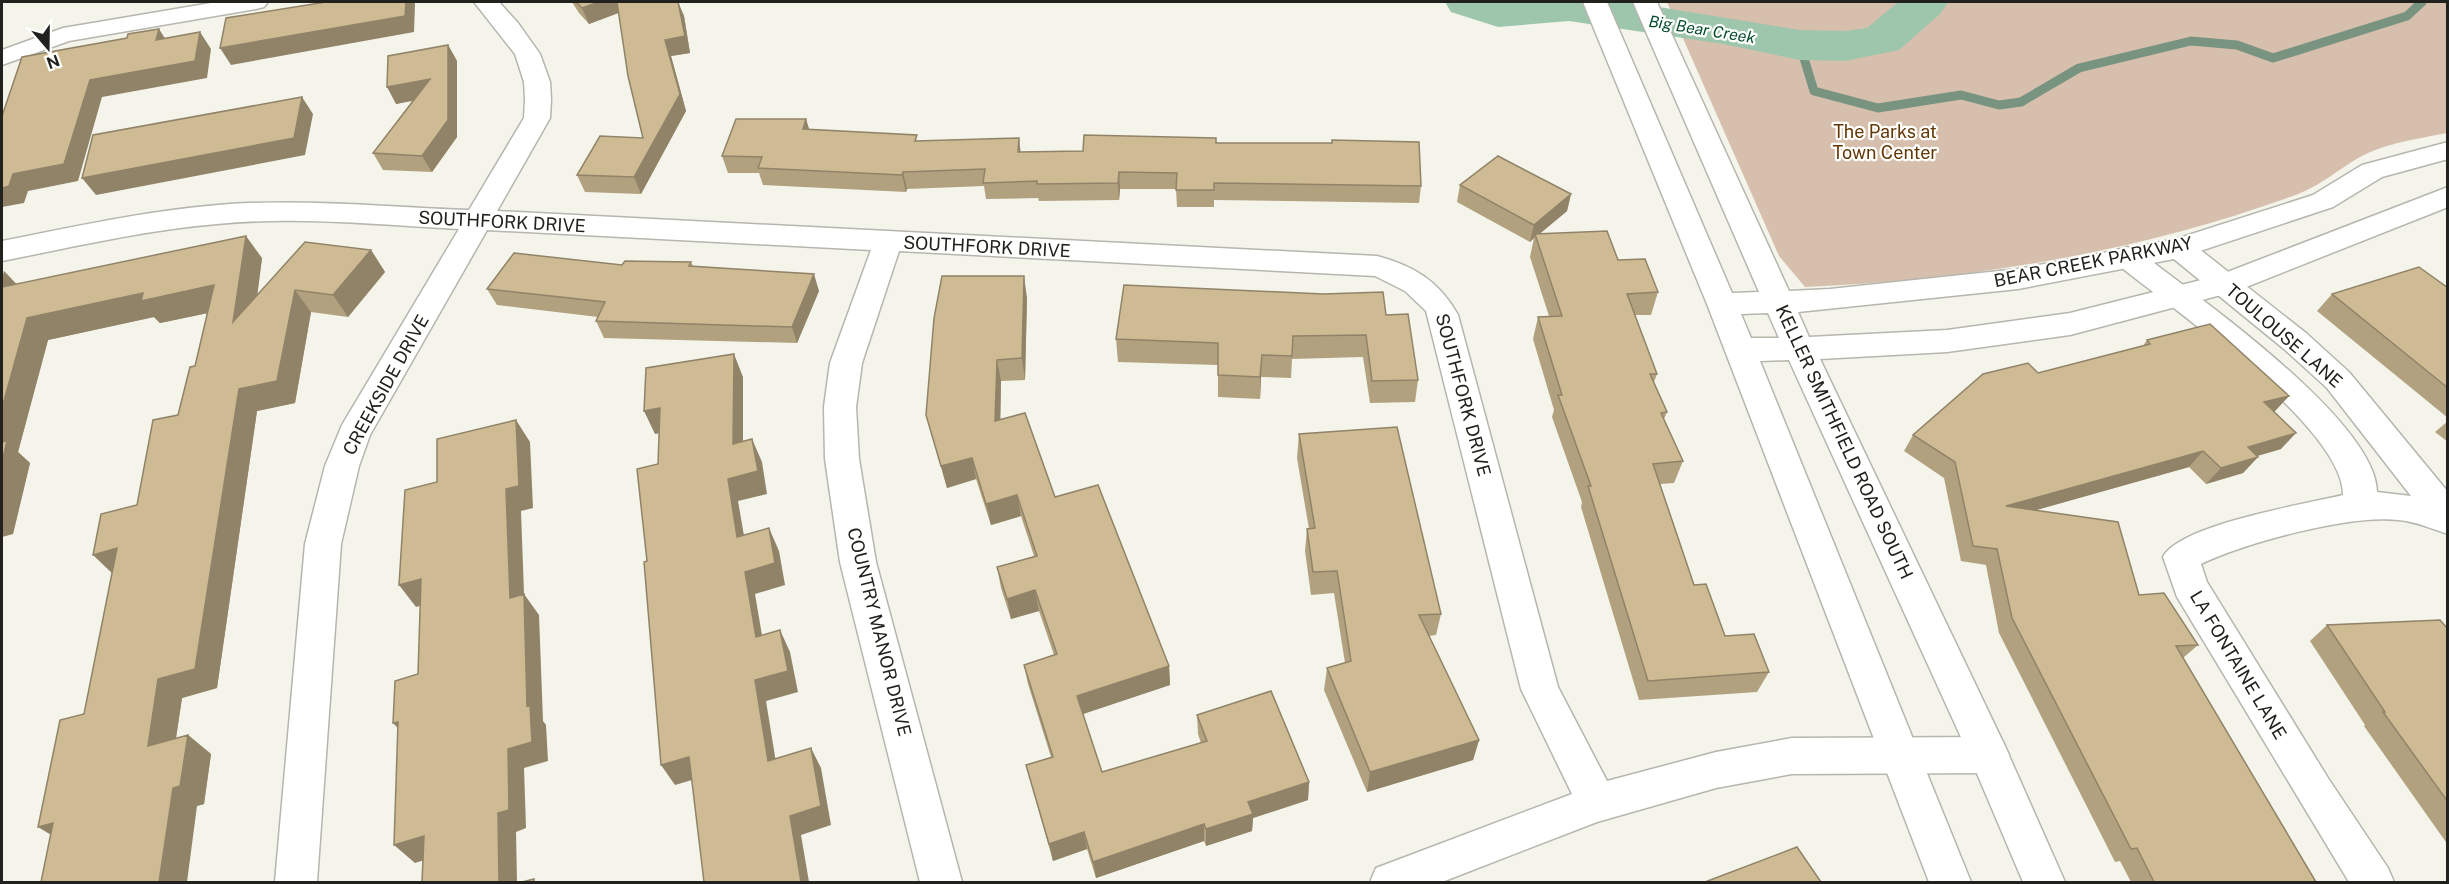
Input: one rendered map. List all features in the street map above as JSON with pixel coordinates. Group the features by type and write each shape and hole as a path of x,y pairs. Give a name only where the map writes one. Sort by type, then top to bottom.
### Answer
{"street":[{"path":"2,58 63,35 256,2"},
{"name":"CREEKSIDE DRIVE","path":"296,882 323,544 342,466 354,434 481,220 537,118 540,94 538,79 518,36 486,2"},
{"path":"1594,2 1722,304 1950,882"},
{"name":"KELLER SMITHFIELD ROAD SOUTH","path":"1645,2 1800,348 1989,754 2044,882"},
{"name":"BEAR CREEK PARKWAY","path":"1722,304 1830,300 2018,279 2179,248 2323,201 2372,171 2448,150"},
{"path":"1740,350 1947,341 2070,324 2225,284 2448,196"},
{"name":"SOUTHFORK DRIVE","path":"2,251 160,221 219,214 272,212 481,220 1377,266 1403,274 1437,302 1443,315 1540,689 1597,803"},
{"name":"COUNTRY MANOR DRIVE","path":"888,242 846,363 840,407 842,459 858,562 941,882"},
{"name":"TOULOUSE LANE","path":"2179,248 2338,380 2448,519"},
{"name":"TOULOUSE LANE","path":"2127,257 2268,369 2316,414 2347,455 2360,486 2360,505"},
{"name":"LA FONTAINE LANE","path":"2373,882 2314,791 2190,586 2181,557 2219,539 2360,505 2400,506 2448,519"},
{"path":"1391,882 1597,803 1716,770 1792,756 1989,754"}],"green space":[{"name":"The Parks at Town Center","path":"1667,2 2447,2 2447,133 2377,149 2298,194 2178,232 2117,247 1993,270 1930,278 1805,287 1779,256"}],"building":[{"path":"326,2 406,2 405,16 220,48 226,18"},
{"path":"576,2 599,2 582,8"},
{"path":"617,2 678,2 685,36 665,40 680,94 634,177 577,175 600,136 643,138 628,76"},
{"path":"159,29 156,40 200,32 195,61 90,80 64,164 13,174 9,186 2,188 2,116 22,57 127,38 128,34"},
{"path":"448,45 448,120 422,156 373,153 430,79 387,87 388,56"},
{"path":"302,97 294,138 82,178 93,135"},
{"path":"736,119 806,119 803,129 917,135 915,141 1019,138 1018,152 1083,151 1084,135 1216,138 1216,143 1332,143 1332,140 1419,142 1421,186 1214,183 1214,190 1176,190 1177,173 1119,172 1118,183 1037,184 1037,181 983,183 985,169 903,172 902,175 758,168 762,157 722,156"},
{"path":"1498,156 1571,194 1534,225 1460,185"},
{"path":"1607,231 1618,260 1645,259 1658,292 1627,294 1657,374 1650,374 1667,412 1661,413 1683,461 1653,464 1694,585 1706,584 1725,636 1754,634 1769,672 1648,681 1588,486 1591,486 1558,395 1562,395 1538,317 1562,316 1535,234"},
{"path":"246,236 233,322 305,242 371,250 333,295 295,290 277,381 239,389 195,669 158,679 148,746 188,735 180,786 173,788 159,882 41,882 53,823 38,827 60,720 84,714 117,548 93,555 101,514 137,505 153,420 178,415 190,367 195,366 214,285 141,301 143,293 27,318 2,408 2,287"},
{"path":"514,253 622,265 625,261 691,262 689,266 814,274 792,327 596,321 605,302 487,289"},
{"path":"2419,267 2448,288 2448,388 2332,294"},
{"path":"942,276 1024,276 1022,358 997,360 995,421 1025,413 1055,497 1098,485 1169,666 1077,696 1102,772 1207,741 1197,715 1271,691 1309,782 1248,802 1253,814 1206,829 1204,824 1093,862 1084,832 1049,844 1026,765 1053,757 1024,665 1057,654 1035,590 1007,599 997,567 1037,556 1017,495 986,504 972,458 941,466 926,415 934,318"},
{"path":"1124,285 1323,294 1383,292 1386,315 1408,314 1418,380 1372,381 1366,335 1293,336 1292,356 1262,355 1260,377 1218,375 1218,343 1116,339"},
{"path":"2210,324 2289,396 2264,402 2296,433 2248,447 2258,457 2221,468 2203,451 2006,506 2118,522 2139,595 2164,593 2198,645 2176,646 2316,882 2154,882 2137,848 2131,849 2012,618 1997,549 1973,546 1955,462 1913,435 1983,374 2028,363 2038,373 2150,344 2147,340"},
{"path":"734,354 733,444 752,439 758,471 728,479 737,537 769,528 775,563 745,572 756,637 780,630 788,671 755,680 768,761 811,748 821,806 790,816 801,882 704,882 689,757 661,765 644,562 647,561 637,469 658,464 660,408 644,411 646,368"},
{"path":"516,420 519,486 506,489 510,598 524,594 527,706 530,705 532,742 508,749 509,810 498,813 499,882 422,882 424,836 394,845 398,722 393,723 395,681 418,674 421,579 399,585 405,490 437,482 437,439"},
{"path":"1397,427 1441,614 1419,615 1479,740 1370,772 1327,668 1351,661 1337,571 1313,572 1307,529 1315,528 1299,434"},
{"path":"7,441 2,462 2,442"},
{"path":"2440,620 2448,629 2448,802 2383,712 2385,712 2327,625"},
{"path":"1797,847 1821,882 1705,882"}],"waterway":[{"name":"Big Bear Creek","path":"1468,2 1498,13 1569,7 1723,30 1800,45 1845,46 1882,40 1923,2"},
{"path":"1800,45 1814,91 1878,108 1961,95 1999,105 2021,102 2079,68 2191,41 2237,45 2273,58 2407,16 2422,2"}]}
